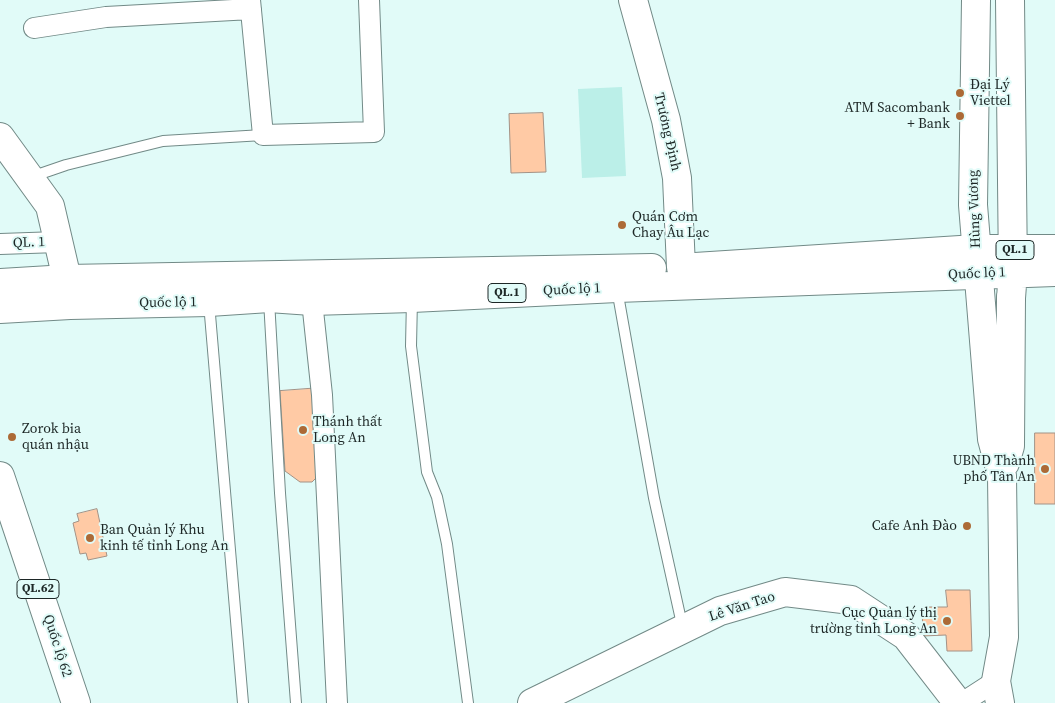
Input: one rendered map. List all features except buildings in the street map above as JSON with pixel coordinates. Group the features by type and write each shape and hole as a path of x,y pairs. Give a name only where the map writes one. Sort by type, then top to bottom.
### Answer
{"main road":[{"name":"Trương Định","path":"633,0 666,120 677,178 681,267"},
{"name":"Hùng Vương","path":"976,0 973,205 992,439 1002,476 1004,637 998,692"},
{"name":"Hùng Vương","path":"1002,476 1010,446 1012,273 1010,0"},
{"path":"0,137 50,206 68,292"},
{"name":"Quốc lộ 1","path":"1012,273 1055,249"},
{"name":"Quốc lộ 1","path":"0,283 68,292 209,302 268,298 312,301 617,288 977,262"},
{"name":"Quốc lộ 1","path":"0,309 68,292 681,267 977,262 1012,273 1055,272"},
{"name":"Quốc lộ 62","path":"0,476 76,703"},
{"name":"Lê Văn Tao","path":"532,703 720,611 785,592 851,600 906,636 958,703"}],"street":[{"path":"34,28 106,17 250,5 263,135 374,132 369,0"},
{"name":"QL. 1","path":"0,244 58,242"},
{"path":"312,301 322,395 337,703"},
{"path":"962,703 998,692"}],"lane":[{"path":"30,177 66,165 163,141 263,135"},
{"path":"617,288 654,498 683,630"},
{"path":"268,298 296,703"},
{"path":"412,298 411,346 427,472 437,497 447,544 468,703"},
{"path":"209,302 243,703"}],"green space":[{"path":"622,87 626,176 582,178 578,89"}],"place":[{"name":"Đại Lý Viettel","path":"960,93"},
{"name":"ATM Sacombank + Bank","path":"960,116"},
{"name":"Quán Cơm Chay Âu Lạc","path":"622,225"},
{"name":"Thánh thất Long An","path":"303,430"},
{"name":"Zorok bia quán nhậu","path":"12,437"},
{"name":"UBND Thành phố Tân An","path":"1045,469"},
{"name":"Cafe Anh Đào","path":"967,526"},
{"name":"Ban Quản lý Khu kinh tế tỉnh Long An","path":"90,538"},
{"name":"Cục Quản lý thị trường tỉnh Long An","path":"947,621"}]}
